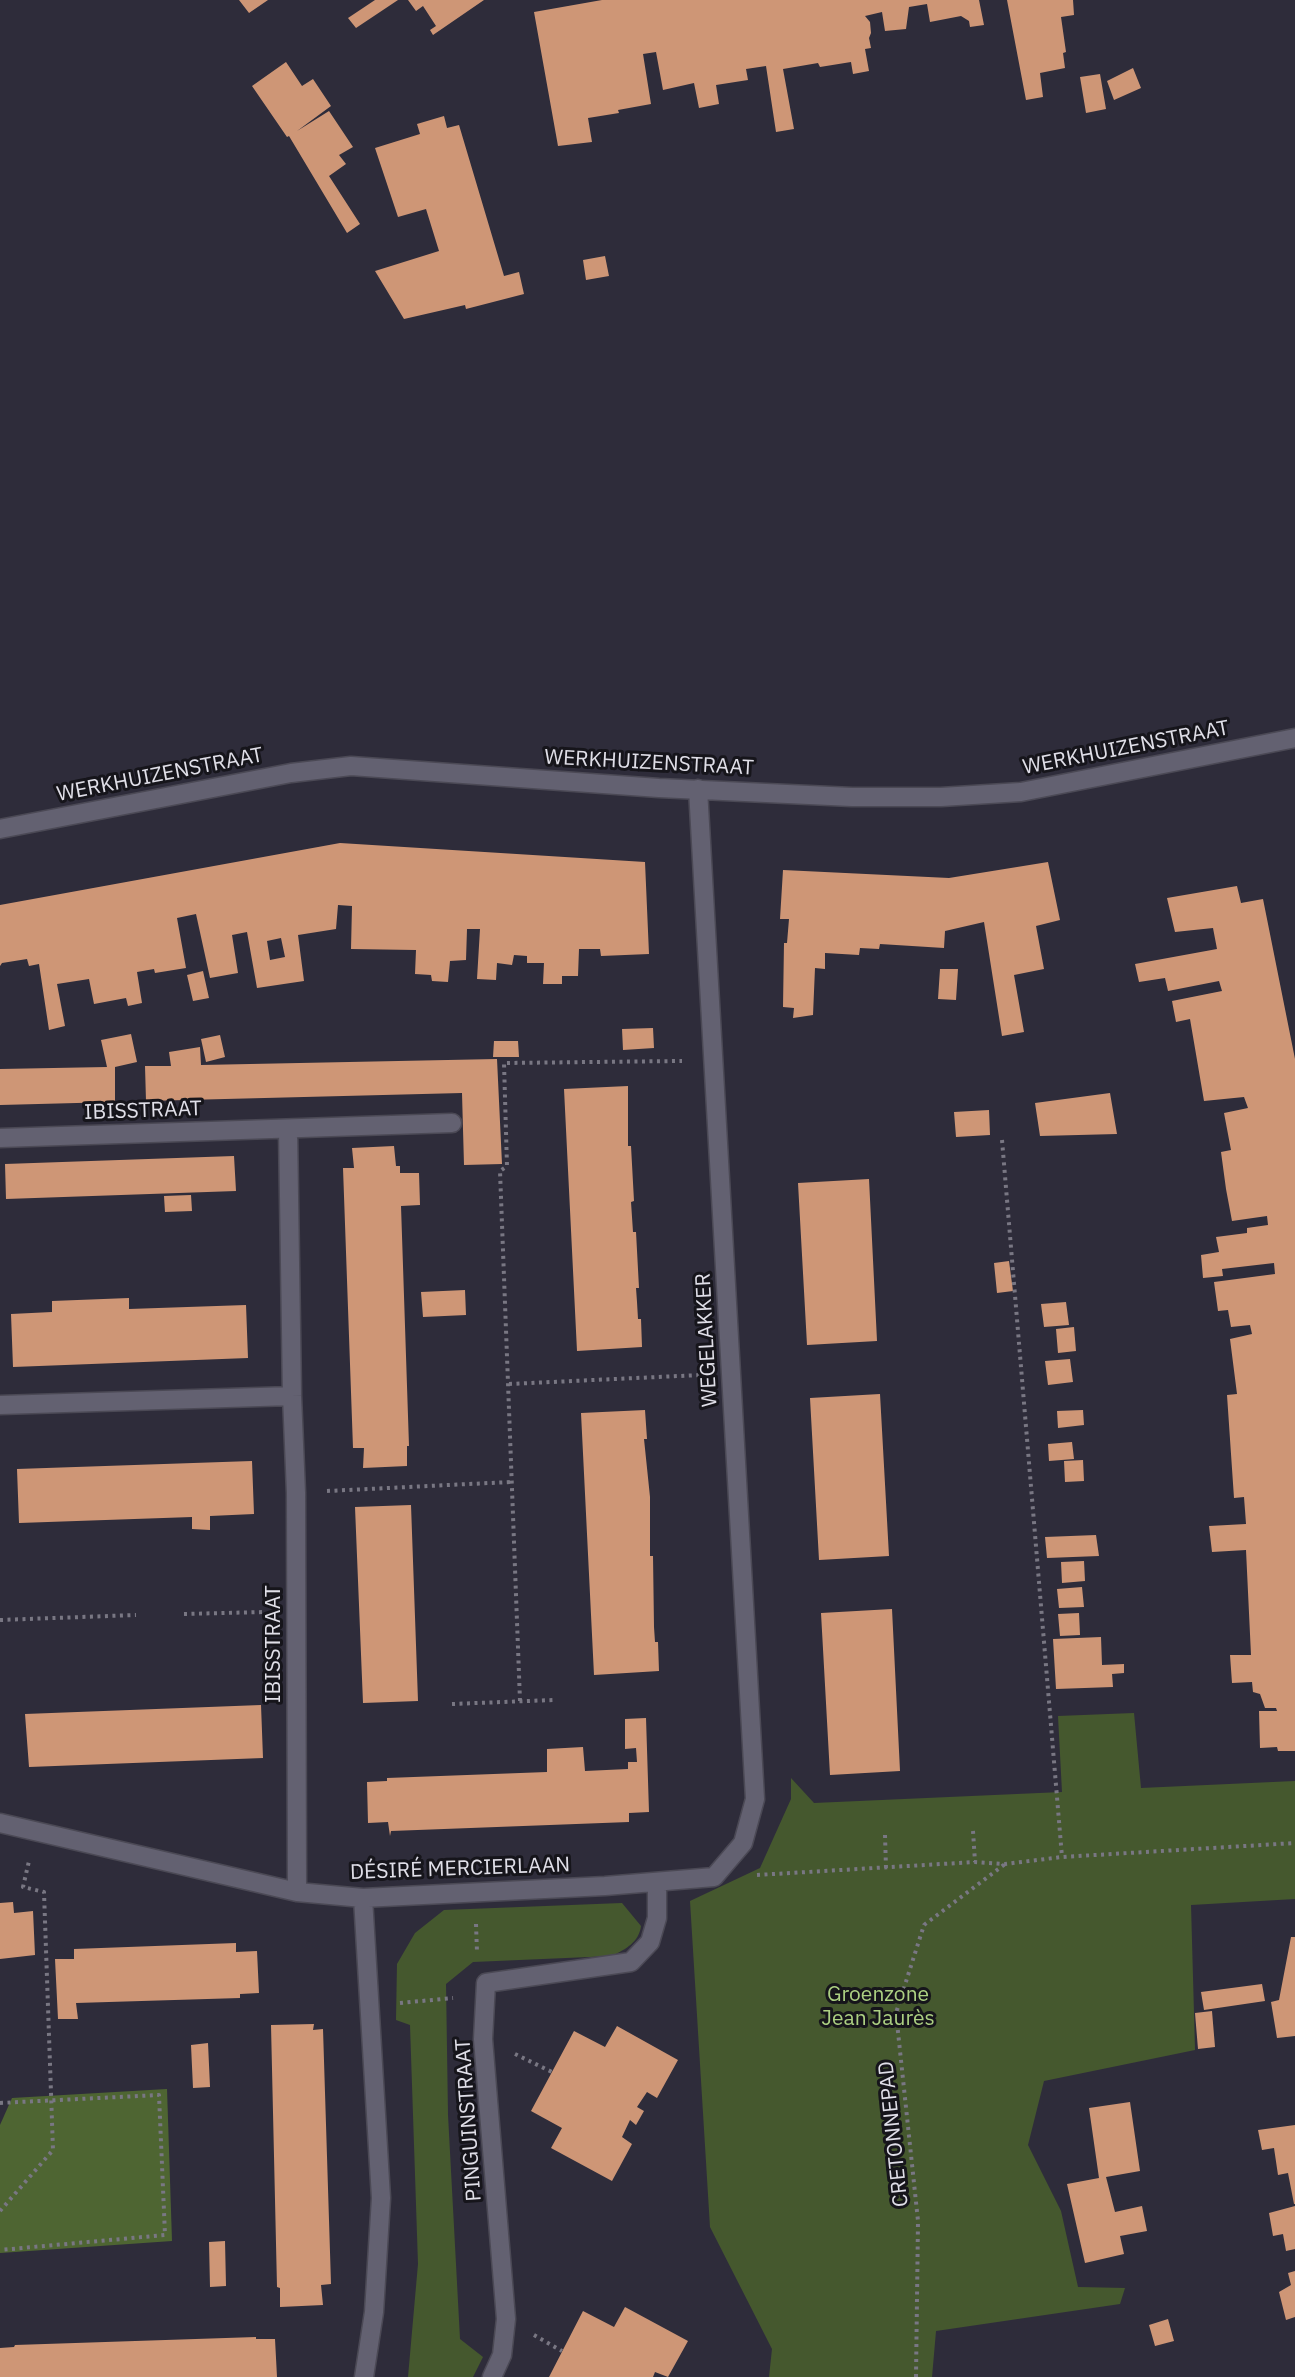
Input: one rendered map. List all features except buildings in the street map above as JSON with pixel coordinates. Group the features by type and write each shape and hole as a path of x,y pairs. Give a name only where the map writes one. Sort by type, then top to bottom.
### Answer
{"street":[{"name":"WERKHUIZENSTRAAT","path":"0,829 291,773 351,766 698,789 852,797 941,798 1022,792 1295,738"},
{"name":"WEGELAKKER","path":"698,789 755,1799 743,1843 714,1877"},
{"name":"IBISSTRAAT","path":"0,1138 452,1123"},
{"name":"IBISSTRAAT","path":"288,1129 292,1396 296,1493 297,1892"},
{"path":"0,1405 292,1396"},
{"name":"DÉSIRÉ MERCIERLAAN","path":"0,1823 297,1892 363,1898 657,1883 714,1877"},
{"path":"486,1983 632,1962 650,1942 657,1918 657,1883"},
{"path":"363,1898 381,2198 374,2312 364,2377"},
{"name":"PINGUINSTRAAT","path":"486,1983 483,2039 506,2319 502,2355 492,2377"}],"path":[{"path":"520,1701 500,1171 507,1166 504,1063 713,1060"},
{"path":"1002,1140 1062,1857"},
{"path":"509,1384 731,1374"},
{"path":"296,1493 510,1482"},
{"path":"184,1614 297,1611"},
{"path":"0,1620 136,1615"},
{"path":"452,1704 553,1700"},
{"path":"0,2211 53,2150 44,1892 23,1887 35,1831"},
{"path":"973,1832 975,1862"},
{"path":"885,1835 886,1868"},
{"name":"CRETONNEPAD","path":"916,2377 918,2221 896,2013 924,1925 1005,1864 1062,1857 1295,1843"},
{"path":"714,1877 975,1862 1005,1864"},
{"path":"369,2006 463,1997 486,1983 478,1968 474,1893"},
{"path":"0,2103 159,2095 165,2235 0,2250"}],"green space":[{"name":"Groenzone Jean Jaurès","path":"1134,1713 1141,1788 1295,1781 1295,1899 1191,1905 1195,2050 1044,2081 1028,2145 1061,2211 1078,2287 1125,2288 1120,2304 936,2331 932,2377 769,2377 772,2349 710,2227 690,1901 760,1868 791,1799 791,1778 814,1803 1062,1792 1058,1716"},
{"path":"622,1903 641,1926 640,1932 627,1948 612,1956 473,1962 446,1984 448,2115 460,2339 483,2357 473,2377 408,2377 418,2264 410,2025 396,2020 397,1964 415,1933 444,1910"},
{"path":"167,2089 172,2241 0,2253 0,2125 12,2098"}]}
